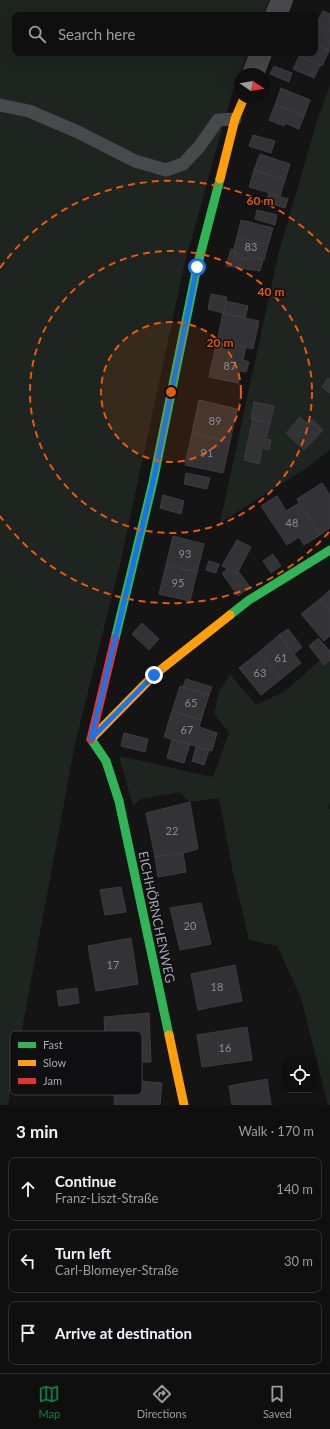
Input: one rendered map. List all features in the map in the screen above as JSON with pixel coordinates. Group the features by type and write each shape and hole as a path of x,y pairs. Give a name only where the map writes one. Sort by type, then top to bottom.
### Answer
{"street":[{"path":"277,12 282,0"},
{"path":"255,68 260,56"},
{"path":"91,739 153,482 197,267 235,119 241,104"},
{"path":"91,739 154,675 249,600 330,550"},
{"name":"EICHHÖRNCHENWEG","path":"91,739 106,761 119,801 184,1105"}],"lane":[{"path":"0,105 6,105 29,111 78,132 135,161 166,170 183,164 200,147 218,120 235,119"}],"shaded area":[{"path":"0,0 269,0 264,12 12,12 12,56 247,56 242,68 234,68 234,88 185,262 121,560 75,744 22,1031 10,1031 10,1094 8,1105 0,1105"},
{"path":"330,86 330,450 308,467 220,523 278,255 318,117"},
{"path":"330,652 330,801 328,808 330,809 330,1105 328,1105 318,1065 318,1057 316,1057 301,998 277,946 249,940 233,873 219,798 190,802 179,792 141,799 133,806 119,756 213,777 229,733 214,714 219,692 230,674 256,705 285,691"}],"building":[{"path":"323,11 330,14 330,32 318,26 318,21"},
{"path":"318,26 330,32 329,51 318,46"},
{"path":"318,46 329,51 322,66 300,56 318,56"},
{"path":"299,56 320,65 314,78 293,69"},
{"path":"274,66 292,73 289,82 270,74"},
{"path":"281,88 310,100 304,116 275,105"},
{"path":"275,105 304,116 299,129 285,123 284,126 269,120"},
{"path":"253,135 275,141 271,153 249,146"},
{"path":"260,154 290,164 285,180 254,170"},
{"path":"254,170 285,180 280,196 249,187"},
{"path":"269,193 288,199 285,208 266,202"},
{"path":"257,210 277,215 275,225 255,219"},
{"path":"241,220 273,228 268,245 237,237"},
{"path":"237,237 268,245 264,260 250,256 249,260 235,257 236,253 233,252"},
{"path":"231,249 236,253 235,257 249,260 250,256 263,260 260,271 226,266"},
{"path":"211,294 227,297 223,313 208,309"},
{"path":"226,301 248,306 245,318 223,313"},
{"path":"223,313 259,321 253,349 217,341"},
{"path":"217,341 246,347 243,360 249,362 246,372 240,371 238,383 209,377"},
{"path":"328,378 330,379 330,393 322,387"},
{"path":"199,400 237,409 230,442 192,433"},
{"path":"254,402 274,406 270,423 251,419"},
{"path":"300,417 307,424 312,419 323,430 304,450 286,433"},
{"path":"253,419 270,423 266,439 271,440 269,450 262,448 259,464 244,460"},
{"path":"192,433 230,442 223,473 185,465"},
{"path":"186,473 210,478 207,489 184,484"},
{"path":"322,483 330,495 330,528 320,535 297,499"},
{"path":"163,495 184,501 181,514 160,508"},
{"path":"277,496 286,511 299,503 320,535 304,545 299,537 287,545 261,506"},
{"path":"173,536 204,544 197,572 166,565"},
{"path":"237,540 251,547 237,574 222,566"},
{"path":"273,554 281,566 271,573 263,561"},
{"path":"209,561 219,564 216,573 206,570"},
{"path":"166,565 197,572 190,601 159,594"},
{"path":"228,569 237,574 238,571 250,587 238,596 222,573"},
{"path":"330,590 330,611 320,599"},
{"path":"320,599 330,611 330,636 324,641 301,614"},
{"path":"142,623 159,639 149,650 132,634"},
{"path":"288,629 302,647 294,654 279,635"},
{"path":"279,635 301,663 281,679 259,652"},
{"path":"318,638 330,651 330,660 324,665 309,646"},
{"path":"259,652 281,679 261,695 239,668"},
{"path":"186,679 212,687 209,695 183,687"},
{"path":"180,686 209,695 201,720 172,711"},
{"path":"172,711 201,720 199,727 217,733 212,751 164,737"},
{"path":"124,733 148,739 145,752 121,746"},
{"path":"172,739 190,744 184,763 167,758"},
{"path":"196,747 209,750 204,765 192,761"},
{"path":"190,802 198,849 155,857 146,813"},
{"path":"183,853 186,872 158,877 155,857"},
{"path":"121,887 126,912 105,915 100,890"},
{"path":"201,903 211,944 180,950 170,908"},
{"path":"131,938 138,984 96,991 88,946"},
{"path":"235,965 242,1001 198,1010 191,974"},
{"path":"77,988 79,1003 59,1006 57,991"},
{"path":"149,1013 151,1062 142,1062 142,1031 105,1031 104,1017"},
{"path":"247,1027 252,1060 202,1067 197,1035"},
{"path":"267,1079 271,1105 232,1105 229,1086"},
{"path":"142,1081 162,1083 160,1105 114,1105 115,1095 142,1095"}],"traffic: fast":[{"path":"115,639 153,482 197,267 220,179"},
{"path":"230,615 249,600 330,550"},
{"path":"91,739 106,761 119,801 169,1035"}],"traffic: slow":[{"path":"220,179 235,119 241,104"},
{"path":"92,738 154,675 230,615"},
{"path":"169,1035 184,1105"}],"traffic: jam":[{"path":"91,739 115,639"}],"route":[{"path":"154,675 91,739 153,482 197,267"}]}
